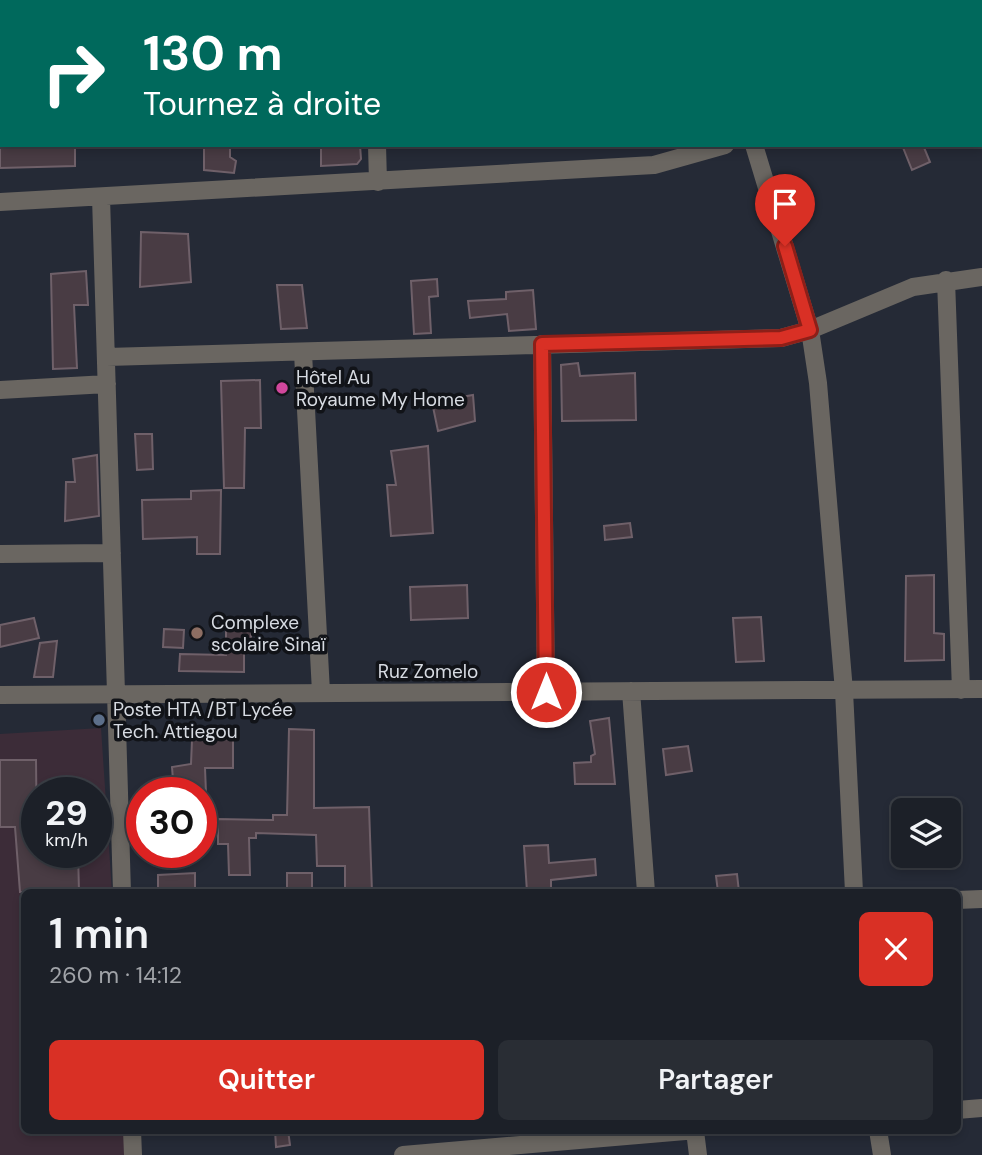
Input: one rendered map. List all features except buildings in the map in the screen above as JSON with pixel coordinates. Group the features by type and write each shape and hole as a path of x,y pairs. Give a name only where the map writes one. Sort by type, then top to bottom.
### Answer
{"street":[{"path":"377,147 378,181"},
{"path":"0,202 654,165 718,147"},
{"path":"755,147 810,330 818,383 844,691 854,889"},
{"path":"101,197 122,889"},
{"path":"107,357 781,338 810,330 912,287 982,277"},
{"path":"946,281 961,690"},
{"path":"542,344 546,692"},
{"path":"303,353 321,692"},
{"path":"0,390 107,384"},
{"path":"0,554 112,553"},
{"name":"Ruz Zomelo","path":"0,695 116,692 982,689"},
{"path":"631,691 646,889"},
{"path":"961,900 982,899"},
{"path":"961,1110 982,1108"},
{"path":"132,1134 133,1155"},
{"path":"403,1155 637,1134"},
{"path":"696,1134 698,1155"},
{"path":"878,1134 881,1155"}],"shaded area":[{"path":"101,728 104,777 21,777 21,868 110,868 112,889 21,889 21,1134 128,1134 129,1155 0,1155 0,734"}],"place":[{"name":"Hôtel Au Royaume My Home","path":"282,388"},
{"name":"Complexe scolaire Sinaï","path":"197,633"},
{"name":"Poste HTA /BT Lycée Tech. Attiegou","path":"99,720"}],"route":[{"path":"546,692 547,556 542,344 781,338 810,330 785,246"}]}
